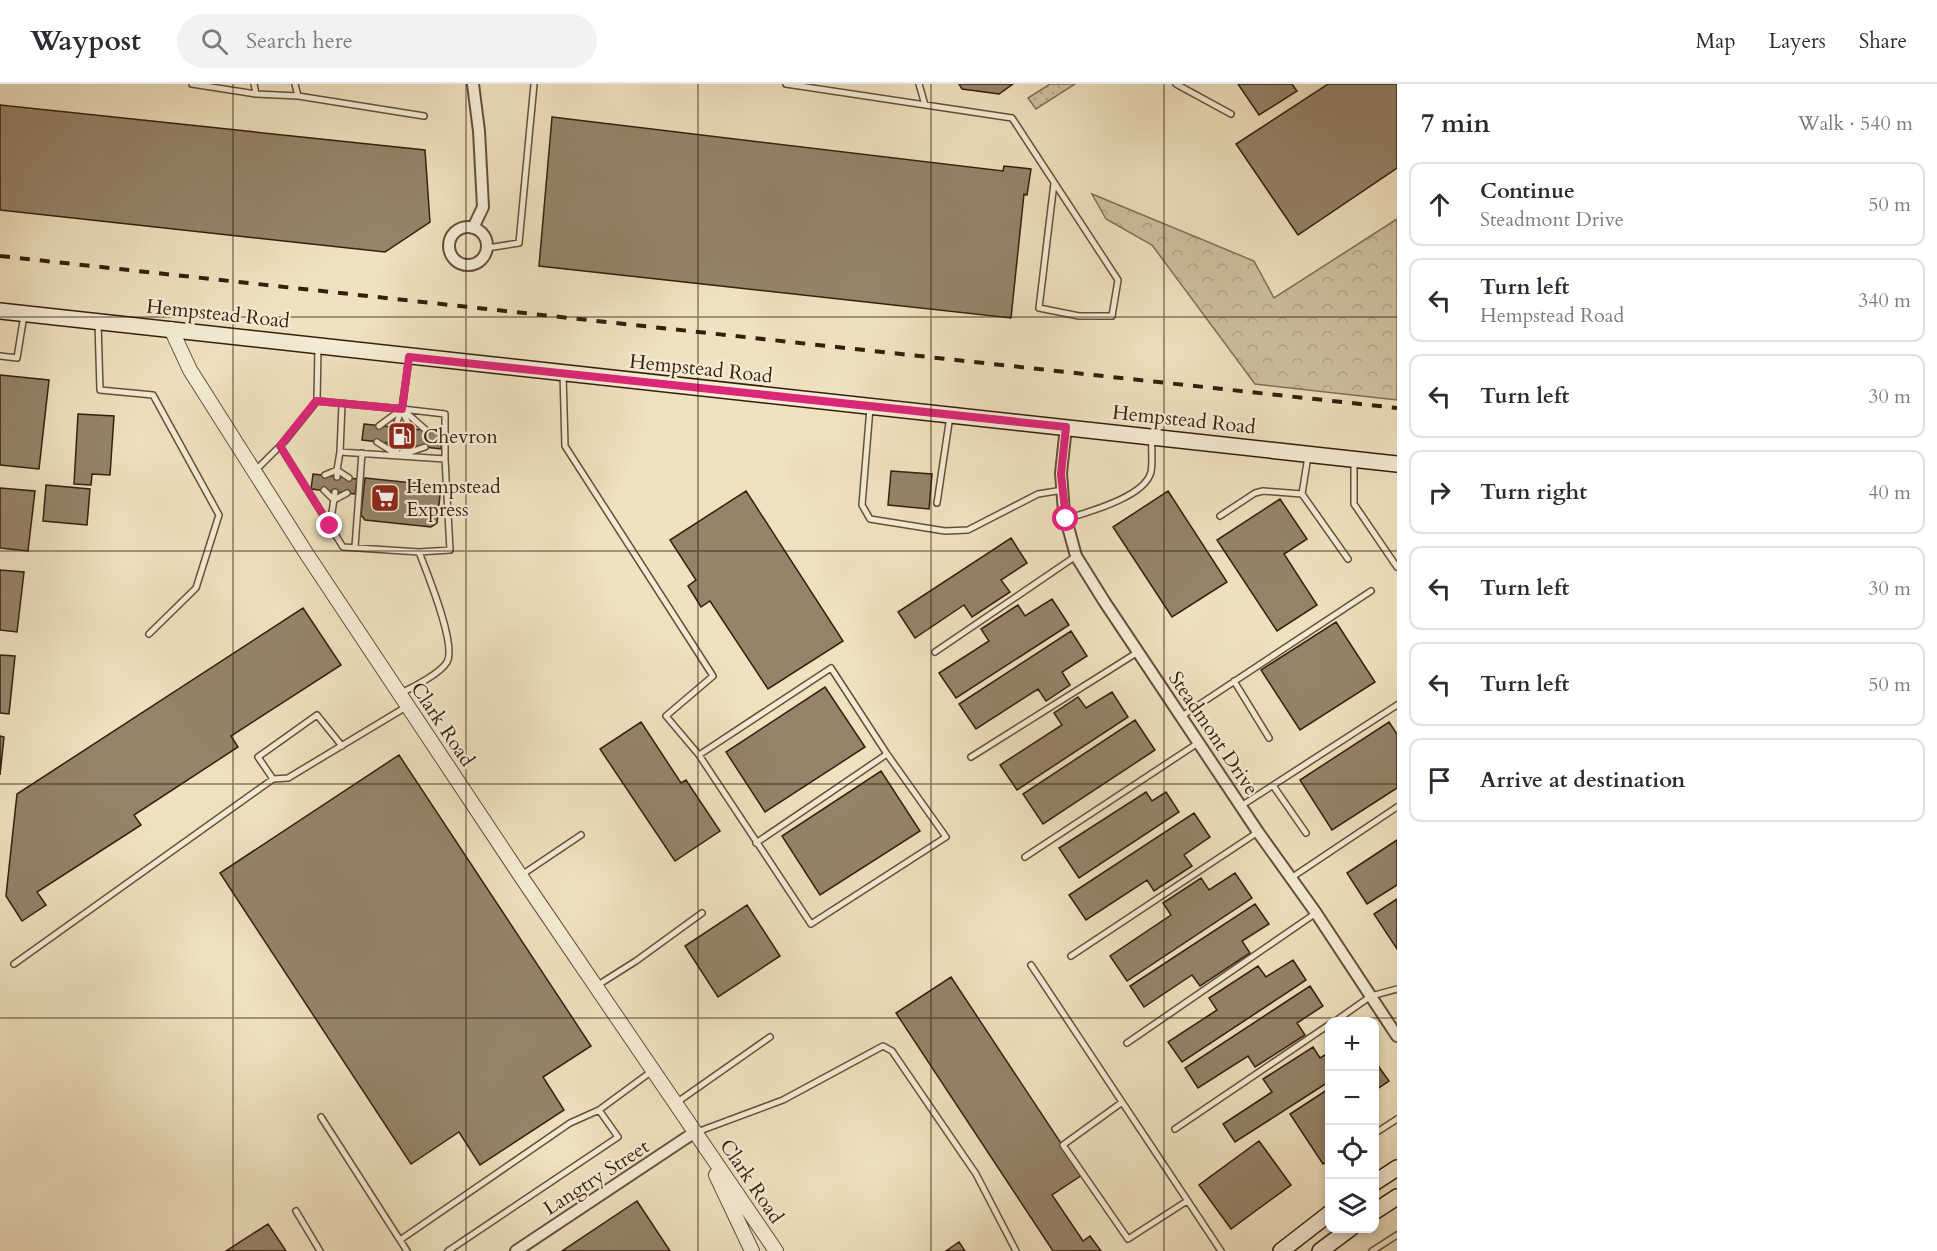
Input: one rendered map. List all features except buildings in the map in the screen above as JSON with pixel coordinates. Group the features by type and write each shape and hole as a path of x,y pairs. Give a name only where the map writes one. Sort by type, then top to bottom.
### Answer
{"main road":[{"name":"Hempstead Road","path":"0,311 1397,464"},
{"path":"1378,1179 1397,1168"},
{"path":"1379,1210 1395,1203"},
{"path":"1281,1251 1325,1216"},
{"path":"1320,1251 1344,1233"}],"street":[{"path":"473,84 479,131 483,207 473,228"},
{"path":"461,228 473,228 484,235 487,248 485,254 475,263 463,264 453,258 449,247 452,236 461,228"},
{"name":"Clark Road","path":"171,329 190,370 404,700 520,876 776,1251"},
{"name":"Steadmont Drive","path":"1066,427 1062,490 1066,519 1076,556 1258,832 1316,913 1397,1036"},
{"name":"Clark Road","path":"695,1132 752,1251"},
{"name":"Langtry Street","path":"516,1251 695,1132"}],"lane":[{"path":"192,84 256,94 298,96 424,116"},
{"path":"254,84 256,94"},
{"path":"295,84 298,96"},
{"path":"487,248 519,243 534,84"},
{"path":"786,84 1012,118 1118,280 1112,316 1079,316 1039,308 1054,183"},
{"path":"919,84 925,105"},
{"path":"1176,84 1231,114"},
{"path":"0,356 17,358 24,314"},
{"path":"98,321 100,390 153,395 219,515 196,588 149,634"},
{"path":"254,471 280,446 316,401 318,346"},
{"path":"395,428 402,409 409,357"},
{"path":"562,374 565,446 713,676 666,716 699,755 811,924 946,837 887,754 831,668 699,755"},
{"path":"280,446 343,547 419,552 450,550 445,414 316,401"},
{"path":"337,474 342,404"},
{"path":"870,407 862,504 870,519 945,531 968,530 1038,494 1062,490"},
{"path":"379,426 402,409"},
{"path":"402,409 411,429"},
{"path":"402,409 427,431"},
{"path":"938,503 950,415"},
{"path":"1066,519 1101,509 1138,489 1151,472 1152,437"},
{"path":"377,442 399,456"},
{"path":"393,444 399,456"},
{"path":"399,456 409,445"},
{"path":"399,456 425,447"},
{"path":"340,452 445,459"},
{"path":"355,547 362,453"},
{"path":"1308,454 1302,494 1348,560"},
{"path":"1354,459 1354,504 1397,567"},
{"path":"325,475 337,474 349,478"},
{"path":"324,490 334,500"},
{"path":"1220,516 1255,493 1263,491 1302,494"},
{"path":"330,526 334,492"},
{"path":"334,500 347,493"},
{"path":"14,964 273,779 288,778 342,746 404,700 447,664 450,650 446,631 419,552"},
{"path":"935,652 1076,556"},
{"path":"1182,716 1371,591"},
{"path":"971,757 1138,652"},
{"path":"1234,681 1269,738"},
{"path":"1241,806 1397,705"},
{"path":"273,779 258,757 316,715 342,746"},
{"path":"1025,857 1199,742"},
{"path":"756,843 887,754"},
{"path":"1274,786 1306,833"},
{"path":"1291,878 1397,807"},
{"path":"1071,956 1258,832"},
{"path":"520,876 581,835"},
{"path":"596,986 636,961 702,913"},
{"path":"1127,1043 1316,913"},
{"path":"1031,965 1221,1251"},
{"path":"1341,1017 1371,996 1397,989"},
{"path":"1175,1129 1325,1027"},
{"path":"676,1103 770,1037"},
{"path":"695,1132 783,1101 883,1046 892,1051 976,1174 1016,1251"},
{"path":"400,1240 570,1123 599,1110 654,1070"},
{"path":"1121,1103 1064,1145 1070,1154 1128,1239 1187,1201"},
{"path":"448,1251 618,1137 599,1110"},
{"path":"321,1117 407,1251"},
{"path":"1379,1131 1397,1119"},
{"path":"296,1211 320,1251"},
{"path":"1377,1250 1397,1235"}],"green space":[{"path":"1050,84 1075,84 1036,109 1028,98"},
{"path":"1092,194 1254,261 1274,298 1397,219 1397,400 1255,384 1152,245 1106,219"}],"railway":[{"path":"0,256 1397,408"}],"place":[{"name":"Chevron","path":"402,436"},
{"name":"Hempstead Express","path":"385,498"}],"route":[{"path":"330,526 280,446 316,401 402,409 409,357 1066,427 1061,474 1066,519"}]}
